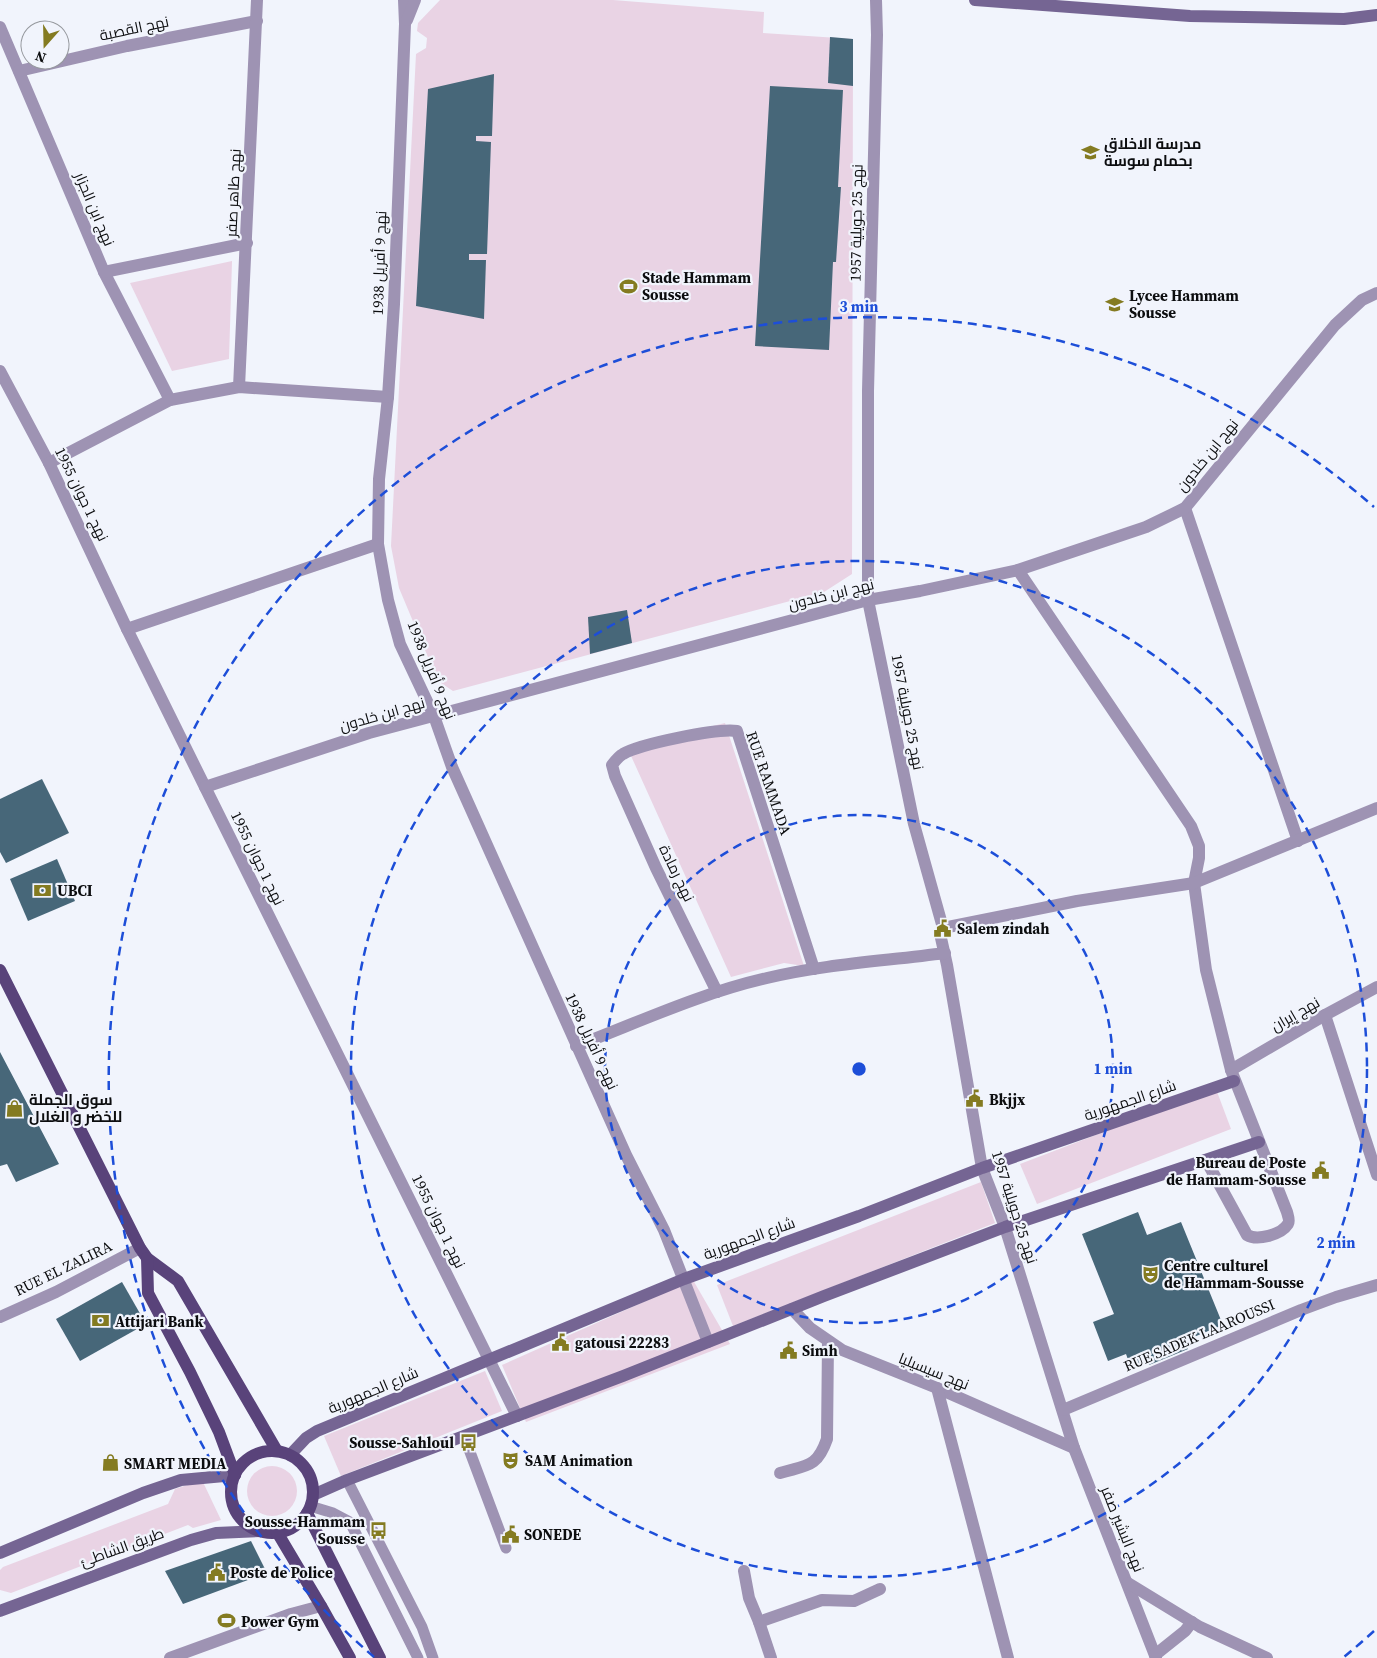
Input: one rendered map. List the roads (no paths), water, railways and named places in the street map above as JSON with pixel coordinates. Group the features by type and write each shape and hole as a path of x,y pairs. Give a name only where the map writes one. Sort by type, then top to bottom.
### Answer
{"main road":[{"path":"0,970 144,1253 148,1293 219,1432 235,1475"},
{"path":"144,1253 178,1281 284,1453"},
{"path":"310,1505 294,1526 277,1532 260,1531 248,1524 238,1514 232,1502 231,1488 235,1475 242,1464 252,1456 264,1451 284,1453 300,1461 308,1471 312,1482 310,1505 380,1658"},
{"path":"277,1532 350,1658"}],"street":[{"name":"نهج طاهر صفر","path":"239,387 257,0"},
{"name":"نهج 9 أفريل 1938","path":"404,0 405,24 394,304 388,397 379,479 378,544 388,600 400,644 434,716 452,768 626,1155 664,1230 708,1342"},
{"path":"405,24 415,0"},
{"name":"نهج 25 جويلية 1957","path":"876,0 877,35 868,391 868,600 914,824 943,928 941,938 982,1168 1005,1227 1063,1410"},
{"path":"975,0 1190,16 1344,19 1377,15"},
{"name":"نهج القصبة","path":"19,71 126,46 257,21"},
{"name":"نهج ابن الجزار","path":"0,27 104,272 170,400"},
{"path":"104,272 247,243"},
{"name":"نهج ابن خلدون","path":"204,787 369,733 868,600 1018,570 1146,527 1185,508 1335,325 1362,300 1377,293"},
{"name":"نهج 1 جوان 1955","path":"0,370 49,462 204,787 517,1416"},
{"path":"49,462 170,400 239,387 388,397"},
{"path":"1185,508 1298,840"},
{"path":"127,629 378,544"},
{"path":"1018,570 1191,826 1199,846 1199,858 1194,883 1206,970 1232,1075 1289,1220 1285,1227 1273,1234 1255,1238 1247,1235 1206,1160"},
{"name":"RUE RAMMADA","path":"612,765 621,755 630,751 682,737 728,730 736,731 814,969"},
{"name":"نهج رمادة","path":"612,765 615,776 656,868 717,992"},
{"path":"943,928 1077,901 1194,883 1377,808"},
{"path":"576,1046 717,992 767,978 814,969 944,953"},
{"name":"نهج إيران","path":"1232,1075 1325,1015 1377,987"},
{"path":"1325,1015 1377,1175"},
{"name":"شارع الجمهورية","path":"284,1453 317,1431 684,1279 859,1216 1232,1075"},
{"path":"310,1505 347,1480 1005,1227 1259,1142"},
{"name":"RUE EL ZALIRA","path":"0,1316 144,1253"},
{"name":"RUE SADEK LAAROUSSI","path":"1063,1410 1301,1310 1336,1297 1377,1286"},
{"name":"نهج سيسيليا","path":"792,1309 810,1328 842,1350 937,1388 1074,1448"},
{"path":"780,1473 813,1463 822,1453 827,1439 828,1341"},
{"path":"937,1388 1008,1658"},
{"name":"نهج البشير صفر","path":"1063,1410 1074,1448 1156,1656"},
{"path":"0,1554 143,1493 181,1480 235,1475"},
{"name":"طريق الشاطئ","path":"0,1611 191,1540 216,1533 260,1531"},
{"path":"744,1572 749,1598 760,1622 771,1658"},
{"path":"1128,1584 1192,1622 1267,1658"},
{"path":"760,1622 822,1600 854,1602 880,1589"},
{"path":"170,1658 291,1614 321,1606"},
{"path":"1156,1656 1185,1631 1192,1622"}],"lane":[{"path":"464,1436 506,1548"},
{"path":"347,1480 422,1627 433,1658"},
{"path":"310,1505 333,1513 350,1522 418,1658"}],"place":[{"name":"مدرسة الاخلاق بحمام سوسة","path":"1090,152"},
{"name":"Stade Hammam Sousse","path":"628,286"},
{"name":"Lycee Hammam Sousse","path":"1115,304"},
{"name":"UBCI","path":"43,890"},
{"name":"Salem zindah","path":"943,928"},
{"name":"Bkjjx","path":"975,1099"},
{"name":"سوق الجملة للخضر و الغلال","path":"15,1108"},
{"name":"Bureau de Poste de Hammam-Sousse","path":"1320,1171"},
{"name":"Centre culturel de Hammam-Sousse","path":"1150,1274"},
{"name":"Attijari Bank","path":"101,1321"},
{"name":"gatousi 22283","path":"561,1342"},
{"name":"Simh","path":"788,1350"},
{"name":"Sousse-Sahloul","path":"468,1442"},
{"name":"SAM Animation","path":"511,1460"},
{"name":"SMART MEDIA","path":"110,1463"},
{"name":"Sousse-Hammam Sousse","path":"379,1530"},
{"name":"SONEDE","path":"510,1534"},
{"name":"Poste de Police","path":"216,1572"},
{"name":"Power Gym","path":"227,1621"}]}
